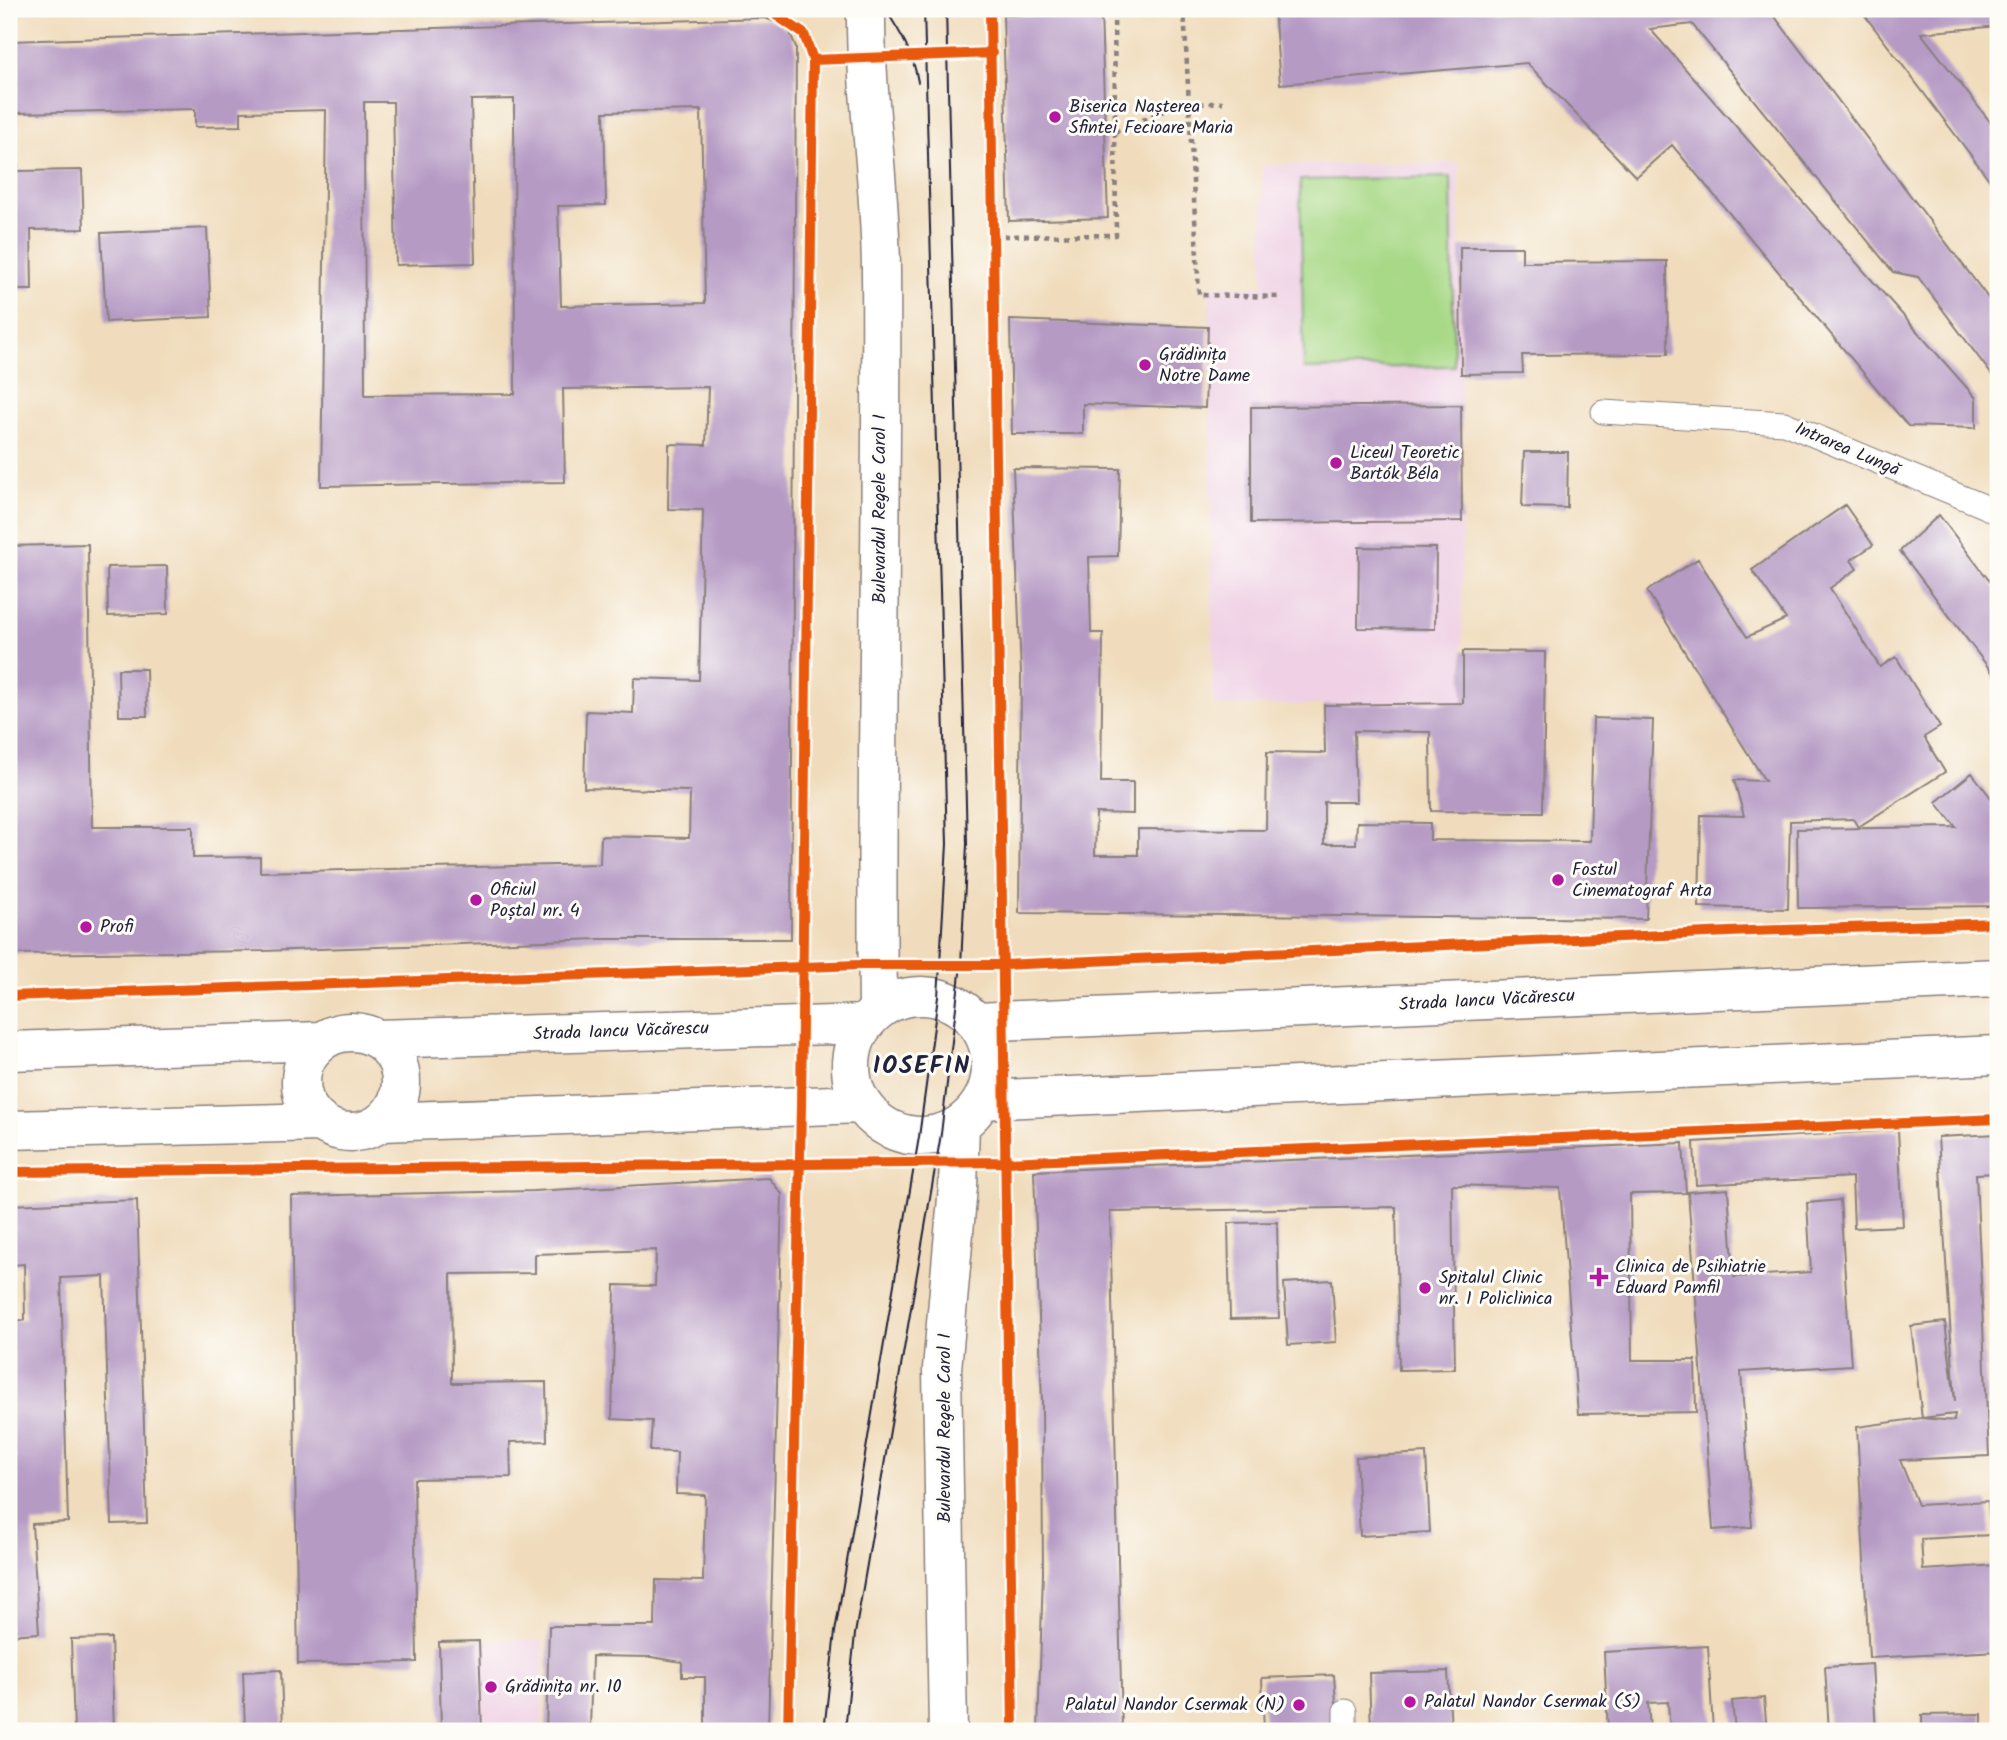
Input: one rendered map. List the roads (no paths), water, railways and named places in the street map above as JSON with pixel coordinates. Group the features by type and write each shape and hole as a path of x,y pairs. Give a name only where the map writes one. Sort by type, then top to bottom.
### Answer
{"street":[{"name":"Bulevardul Regele Carol I","path":"866,9 865,58 874,137 881,270 871,1017"},
{"name":"Strada Iancu Văcărescu","path":"976,1022 1998,978"},
{"path":"917,995 938,997 957,1005 976,1022 986,1040 991,1060 989,1081 971,1112 941,1134 919,1137 886,1128 861,1104 853,1085 850,1063 854,1042 871,1017 896,1000 917,995"},
{"name":"Strada Iancu Văcărescu","path":"377,1039 871,1017"},
{"path":"349,1032 377,1039 391,1052 400,1070 401,1089 394,1107 382,1122 367,1130 351,1133 334,1130 319,1122 307,1108 301,1090 302,1071 309,1054 322,1041 336,1034 349,1032"},
{"path":"9,1051 322,1041"},
{"path":"971,1112 1998,1055"},
{"path":"382,1122 861,1104"},
{"name":"Bulevardul Regele Carol I","path":"948,1731 942,1369 958,1187 971,1112"},
{"path":"9,1130 319,1122"}],"lane":[{"name":"Intrarea Lungă","path":"1603,412 1784,423 1998,514"}],"tram line":[{"path":"885,9 906,44 918,82"},
{"path":"824,1731 835,1632 919,1137 938,997 947,844 924,9"},
{"path":"845,1731 855,1634 941,1134 961,965 967,844 946,9"}],"place":[{"name":"Biserica Nașterea Sfintei Fecioare Maria","path":"1055,117"},
{"name":"Grădinița Notre Dame","path":"1145,365"},
{"name":"Liceul Teoretic Bartók Béla","path":"1336,463"},
{"name":"Fostul Cinematograf Arta","path":"1558,880"},
{"name":"Oficiul Poștal nr. 4","path":"476,900"},
{"name":"Profi","path":"86,927"},
{"name":"Clinica de Psihiatrie Eduard Pamfil","path":"1599,1277"},
{"name":"Spitalul Clinic nr. 1 Policlinica","path":"1425,1288"},
{"name":"Grădinița nr. 10","path":"491,1687"},
{"name":"Palatul Nandor Csermak (S)","path":"1410,1702"},
{"name":"Palatul Nandor Csermak (N)","path":"1299,1705"}],"district":[{"name":"IOSEFIN","path":"922,1066"}]}
